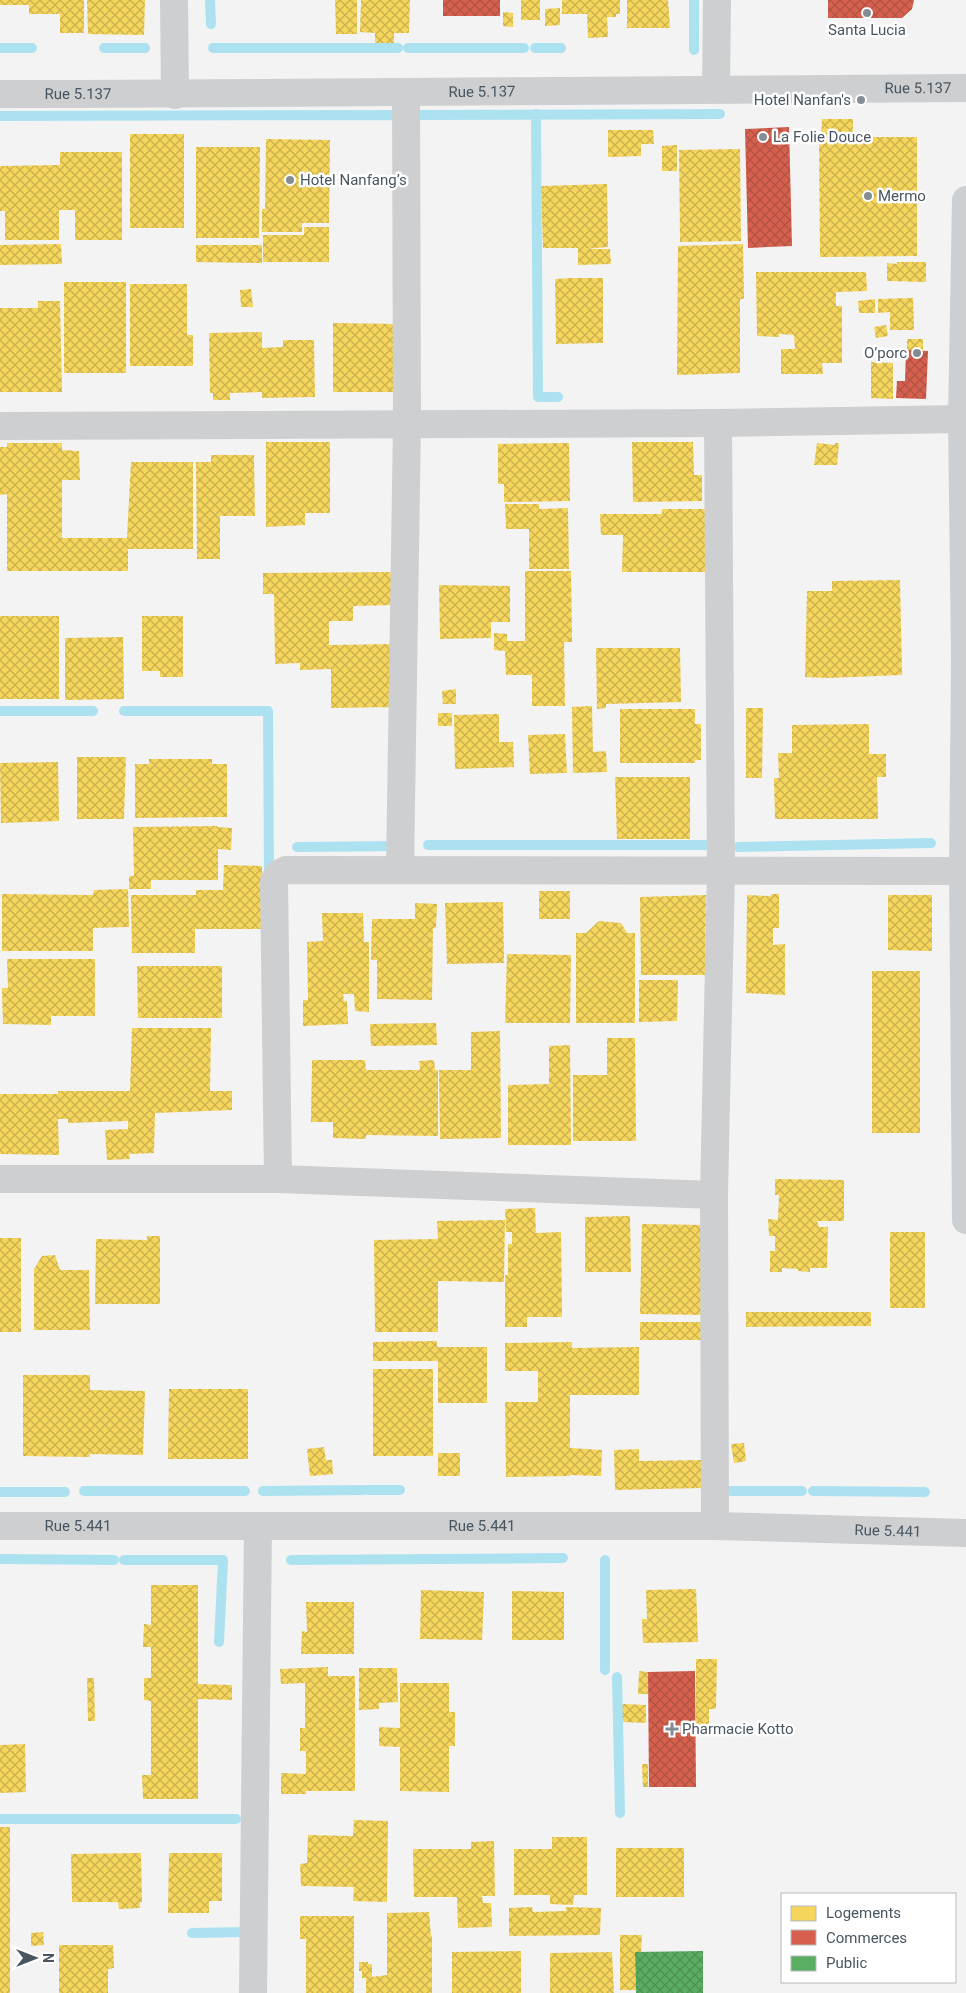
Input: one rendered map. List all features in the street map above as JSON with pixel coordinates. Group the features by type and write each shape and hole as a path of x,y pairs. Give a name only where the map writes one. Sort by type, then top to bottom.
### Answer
{"main road":[{"path":"966,200 962,419 965,660 963,871 966,1220"}],"street":[{"path":"174,0 175,95"},
{"path":"716,89 717,0"},
{"name":"Rue 5.137","path":"0,94 406,94 716,89 966,88"},
{"path":"400,870 407,424 406,94"},
{"path":"0,426 718,423 962,419"},
{"path":"715,1526 714,1195 721,871 718,423"},
{"path":"278,1179 274,881 278,874 286,870 963,871"},
{"path":"0,1179 278,1179 714,1195"},
{"name":"Rue 5.441","path":"0,1526 715,1526 966,1532"},
{"path":"253,1993 258,1526"}],"building: Logements":[{"path":"0,0 84,0 84,33 60,33 60,14 29,14 29,5 0,5"},
{"path":"87,0 145,0 144,35 88,34"},
{"path":"335,0 357,0 357,34 336,34"},
{"path":"361,0 410,0 409,33 394,33 394,45 375,45 375,33 360,32"},
{"path":"521,0 540,0 540,20 521,20"},
{"path":"562,0 620,0 620,14 616,14 616,17 607,17 608,37 588,38 587,14 562,14"},
{"path":"627,0 668,0 670,28 627,28"},
{"path":"560,8 560,25 545,26 545,9"},
{"path":"503,12 513,13 513,27 503,26"},
{"name":"Mermo","path":"822,119 853,119 853,137 917,137 917,256 820,257 819,137 821,137"},
{"path":"608,130 653,130 654,144 641,144 641,156 608,157"},
{"path":"130,134 184,134 184,228 130,228"},
{"path":"266,139 330,140 329,223 302,223 302,232 262,232 262,209 265,209"},
{"path":"677,145 677,171 662,171 662,146"},
{"path":"196,147 260,147 259,238 196,238"},
{"path":"740,149 741,241 680,242 679,150"},
{"path":"60,152 122,152 122,240 75,240 75,210 59,210 59,240 5,240 5,211 0,211 0,166 60,165"},
{"path":"607,184 608,247 586,249 610,249 611,264 578,265 578,248 543,248 541,186"},
{"path":"304,227 329,227 329,262 263,262 263,235 304,235"},
{"path":"61,244 62,264 0,265 0,245"},
{"path":"743,244 744,299 740,299 740,373 677,375 678,246"},
{"path":"196,245 262,245 262,263 196,262"},
{"path":"897,262 926,262 926,282 887,281 887,263 897,264"},
{"path":"756,272 866,272 867,291 836,292 836,306 842,306 842,363 822,363 823,374 781,374 781,349 795,349 794,335 779,334 779,337 757,336"},
{"path":"603,278 603,343 556,344 555,279"},
{"path":"64,282 126,282 126,373 64,373"},
{"path":"130,284 187,284 187,335 193,335 193,366 130,366"},
{"path":"251,289 253,307 241,307 240,290"},
{"path":"913,298 914,330 890,330 890,312 878,313 878,299"},
{"path":"875,299 875,313 859,313 858,301"},
{"path":"38,301 60,301 62,392 0,392 0,308 38,308"},
{"path":"333,323 399,324 399,392 333,392"},
{"path":"886,325 888,336 876,338 874,327"},
{"path":"262,332 262,348 283,347 283,340 314,340 315,397 262,398 262,392 230,393 230,400 213,400 213,393 210,393 209,333"},
{"path":"907,339 923,339 923,351 907,350"},
{"path":"871,362 893,363 893,399 871,398"},
{"path":"266,442 330,442 330,513 305,513 305,525 266,527"},
{"path":"632,442 693,442 694,475 702,475 702,501 633,502"},
{"path":"7,443 62,443 62,450 79,451 80,480 62,480 62,538 127,538 131,462 193,462 193,549 128,549 128,571 7,571 7,494 0,495 0,447 7,447"},
{"path":"569,443 570,501 504,502 504,484 498,484 498,444"},
{"path":"817,443 835,445 835,443 839,443 837,465 814,465"},
{"path":"211,455 254,455 255,516 220,516 220,559 197,559 196,462 211,462"},
{"path":"505,504 539,504 539,509 568,508 569,569 529,569 529,529 506,529"},
{"path":"662,509 707,509 707,572 622,572 623,535 601,535 600,514 662,514"},
{"path":"525,571 571,571 572,642 564,642 565,706 532,706 532,675 506,675 505,651 494,650 494,633 507,634 507,641 525,641"},
{"path":"395,572 396,605 353,606 353,621 329,621 329,645 395,644 396,707 331,708 331,669 300,670 300,663 275,664 274,594 263,594 263,573"},
{"path":"900,580 902,675 805,677 807,591 832,591 832,581"},
{"path":"439,585 510,586 510,622 491,622 491,638 440,639"},
{"path":"0,616 59,616 59,699 0,699"},
{"path":"142,616 183,616 183,677 160,677 160,671 142,671"},
{"path":"123,637 124,699 65,700 65,638"},
{"path":"596,648 680,648 681,702 606,704 606,708 597,709"},
{"path":"456,689 456,704 443,704 442,691"},
{"path":"592,706 593,752 606,751 607,772 573,773 572,707"},
{"path":"746,708 763,708 762,778 746,778"},
{"path":"620,709 695,709 695,724 701,724 701,760 695,760 695,763 620,763"},
{"path":"438,713 452,713 452,726 438,726"},
{"path":"499,714 499,742 513,742 514,767 455,769 454,715"},
{"path":"869,724 869,754 886,754 886,777 877,777 878,819 775,819 774,778 779,778 778,753 792,753 792,725"},
{"path":"565,734 567,773 530,774 528,735"},
{"path":"77,757 126,757 124,819 77,819"},
{"path":"149,759 212,759 212,764 227,764 227,817 135,818 135,764 149,764"},
{"path":"58,762 59,821 1,823 0,763"},
{"path":"615,777 690,777 690,839 617,839"},
{"path":"217,826 232,828 231,850 218,849 218,880 151,880 151,889 129,889 129,876 134,876 133,827"},
{"path":"224,865 262,866 262,929 195,929 195,953 132,953 131,895 196,895 196,890 223,890"},
{"path":"128,889 129,927 93,928 93,951 2,951 2,894 93,895 94,890"},
{"path":"539,891 570,891 570,919 539,919"},
{"path":"771,894 779,894 779,928 773,928 773,945 785,944 785,995 746,993 747,895 771,896"},
{"path":"706,895 705,975 641,975 640,897"},
{"path":"888,895 932,895 932,951 888,950"},
{"path":"503,902 504,963 447,964 445,903"},
{"path":"415,903 437,904 436,928 433,928 432,1000 377,999 377,960 371,960 372,919 415,919"},
{"path":"322,913 363,913 364,942 369,942 369,1012 355,1011 354,994 343,994 344,1001 347,1001 348,1024 303,1026 303,1000 308,1000 307,942 323,941"},
{"path":"599,921 621,923 627,933 635,933 635,1023 576,1023 576,933 586,933"},
{"path":"507,954 571,955 570,1023 505,1023"},
{"path":"7,959 95,959 95,1016 51,1016 51,1025 3,1024 2,988 8,988"},
{"path":"137,966 222,966 222,1018 138,1018"},
{"path":"872,971 920,971 920,1133 872,1133"},
{"path":"639,980 678,980 677,1021 639,1022"},
{"path":"436,1023 437,1045 371,1046 370,1024"},
{"path":"132,1028 211,1028 210,1091 232,1091 232,1110 155,1113 154,1153 129,1154 130,1159 107,1160 105,1130 128,1129 128,1121 68,1123 68,1119 58,1119 59,1155 0,1154 0,1094 58,1094 58,1091 130,1091"},
{"path":"500,1031 501,1138 440,1139 439,1070 471,1070 471,1032"},
{"path":"607,1038 635,1038 636,1141 573,1141 573,1075 607,1075"},
{"path":"570,1045 571,1145 508,1145 508,1085 549,1084 549,1046"},
{"path":"312,1060 365,1060 366,1070 420,1070 419,1061 434,1060 435,1070 438,1070 438,1136 366,1135 366,1139 333,1138 333,1122 311,1122"},
{"path":"775,1179 844,1180 844,1221 817,1221 819,1227 828,1227 827,1268 810,1268 810,1272 782,1268 782,1272 770,1272 770,1251 775,1251 775,1236 769,1236 768,1219 778,1220 779,1195 775,1195"},
{"path":"535,1208 536,1233 561,1232 562,1317 527,1317 527,1327 505,1327 505,1275 508,1275 508,1244 512,1244 512,1232 506,1232 505,1209"},
{"path":"630,1216 631,1272 585,1272 585,1217"},
{"path":"505,1220 504,1282 438,1281 438,1332 375,1332 374,1240 438,1239 437,1221"},
{"path":"642,1224 705,1225 704,1315 640,1314"},
{"path":"890,1232 925,1232 925,1308 890,1308"},
{"path":"147,1236 160,1236 160,1304 95,1304 96,1239 147,1240"},
{"path":"0,1238 21,1238 21,1332 0,1332"},
{"path":"55,1255 60,1270 89,1270 90,1330 34,1330 34,1269 42,1256"},
{"path":"746,1312 871,1312 871,1326 746,1327"},
{"path":"640,1322 704,1322 704,1340 640,1340"},
{"path":"437,1341 437,1347 487,1347 487,1403 438,1403 438,1361 373,1361 373,1342"},
{"path":"572,1342 572,1348 639,1347 639,1395 570,1395 570,1448 602,1450 601,1476 506,1477 505,1402 538,1402 538,1371 505,1371 505,1343"},
{"path":"373,1369 433,1369 433,1456 373,1456"},
{"path":"23,1375 90,1375 90,1390 145,1391 143,1455 90,1454 90,1457 23,1456"},
{"path":"169,1389 248,1389 248,1459 168,1459"},
{"path":"744,1443 746,1461 734,1463 731,1444"},
{"path":"324,1447 326,1460 332,1460 333,1474 310,1476 307,1449"},
{"path":"639,1449 639,1461 701,1460 702,1488 615,1490 614,1450"},
{"path":"438,1453 460,1453 460,1476 438,1476"},
{"path":"151,1585 198,1585 198,1684 232,1685 232,1700 198,1699 198,1799 143,1799 142,1775 151,1775 151,1701 144,1700 144,1678 151,1678 151,1647 143,1647 144,1624 151,1625"},
{"path":"696,1589 698,1642 643,1643 642,1619 647,1619 646,1590"},
{"path":"421,1590 484,1592 482,1640 420,1639"},
{"path":"512,1591 564,1592 564,1640 512,1640"},
{"path":"306,1602 354,1602 354,1654 301,1654 302,1631 307,1632"},
{"path":"696,1659 717,1659 716,1709 709,1709 709,1725 696,1725"},
{"path":"328,1667 328,1676 355,1676 355,1791 306,1791 306,1794 281,1794 281,1773 306,1774 306,1751 300,1751 300,1728 305,1728 305,1683 281,1684 280,1669"},
{"path":"359,1668 397,1668 398,1702 379,1703 379,1709 359,1710"},
{"path":"639,1671 648,1672 648,1694 638,1694"},
{"path":"87,1678 94,1678 95,1721 88,1721"},
{"path":"400,1683 449,1683 449,1712 455,1712 455,1746 449,1746 449,1792 400,1791 400,1747 379,1746 379,1727 400,1728"},
{"path":"622,1704 646,1705 646,1723 622,1722"},
{"path":"25,1744 26,1792 0,1793 0,1745"},
{"path":"642,1764 648,1764 648,1787 643,1787"},
{"path":"354,1820 388,1821 387,1902 353,1901 354,1887 301,1886 300,1864 307,1863 308,1835 353,1836"},
{"path":"0,1827 10,1827 10,1993 0,1993"},
{"path":"552,1837 587,1837 587,1895 574,1895 573,1905 550,1904 550,1895 514,1895 514,1849 552,1849"},
{"path":"494,1841 495,1896 482,1896 483,1903 491,1903 492,1927 458,1928 457,1897 414,1897 413,1849 471,1849 471,1842"},
{"path":"616,1848 684,1848 684,1897 616,1897"},
{"path":"141,1853 142,1902 140,1902 140,1908 119,1909 118,1902 72,1902 71,1854"},
{"path":"169,1853 222,1853 222,1901 209,1901 209,1913 168,1913"},
{"path":"532,1907 533,1912 566,1911 566,1907 601,1908 600,1935 509,1936 509,1908"},
{"path":"429,1912 432,1936 432,1993 366,1993 366,1978 362,1978 362,1971 359,1971 359,1962 372,1964 372,1977 387,1975 387,1913"},
{"path":"300,1916 354,1916 354,1993 306,1993 306,1939 300,1939"},
{"path":"43,1932 44,1945 31,1946 31,1933"},
{"path":"620,1935 642,1935 641,1952 635,1952 636,1990 620,1990"},
{"path":"59,1945 113,1945 114,1968 108,1969 108,1993 59,1993"},
{"path":"521,1951 521,1993 452,1993 452,1952"},
{"path":"612,1952 614,1993 550,1993 550,1953"}],"building: Commerces":[{"path":"443,0 500,0 500,16 443,16"},
{"name":"Santa Lucia","path":"828,0 914,0 912,9 902,18 828,18"},
{"path":"789,127 792,246 748,248 745,129"},
{"path":"906,350 928,351 926,399 896,398 897,381 905,381"},
{"name":"Pharmacie Kotto","path":"695,1671 696,1787 649,1787 648,1672"}],"building: Public":[{"path":"703,1951 703,1993 636,1993 635,1952"}],"waterway":[{"path":"210,0 211,24"},
{"path":"694,0 694,50"},
{"path":"0,48 32,48"},
{"path":"104,48 145,48"},
{"path":"213,48 398,48"},
{"path":"408,48 524,48"},
{"path":"535,48 561,48"},
{"path":"536,114 538,397 558,397"},
{"path":"422,115 720,114"},
{"path":"0,116 403,115 403,117"},
{"path":"0,711 93,711"},
{"path":"124,711 268,711 269,878"},
{"path":"738,847 931,843"},
{"path":"428,845 705,845"},
{"path":"297,847 400,846"},
{"path":"263,1491 363,1490"},
{"path":"368,1490 400,1490"},
{"path":"84,1491 245,1491"},
{"path":"731,1491 802,1491"},
{"path":"813,1491 925,1492"},
{"path":"0,1492 65,1492"},
{"path":"291,1560 563,1558"},
{"path":"0,1559 114,1560"},
{"path":"124,1560 223,1560 219,1642"},
{"path":"605,1560 605,1670"},
{"path":"617,1677 620,1813"},
{"path":"0,1819 236,1819"},
{"path":"192,1933 248,1932"}],"place":[{"name":"Santa Lucia","path":"867,13"},
{"name":"Hotel Nanfan's","path":"861,100"},
{"name":"La Folie Douce","path":"763,137"},
{"name":"Hotel Nanfang’s","path":"290,180"},
{"name":"Mermo","path":"868,196"},
{"name":"O’porc","path":"917,353"},
{"name":"Pharmacie Kotto","path":"672,1729"}]}
